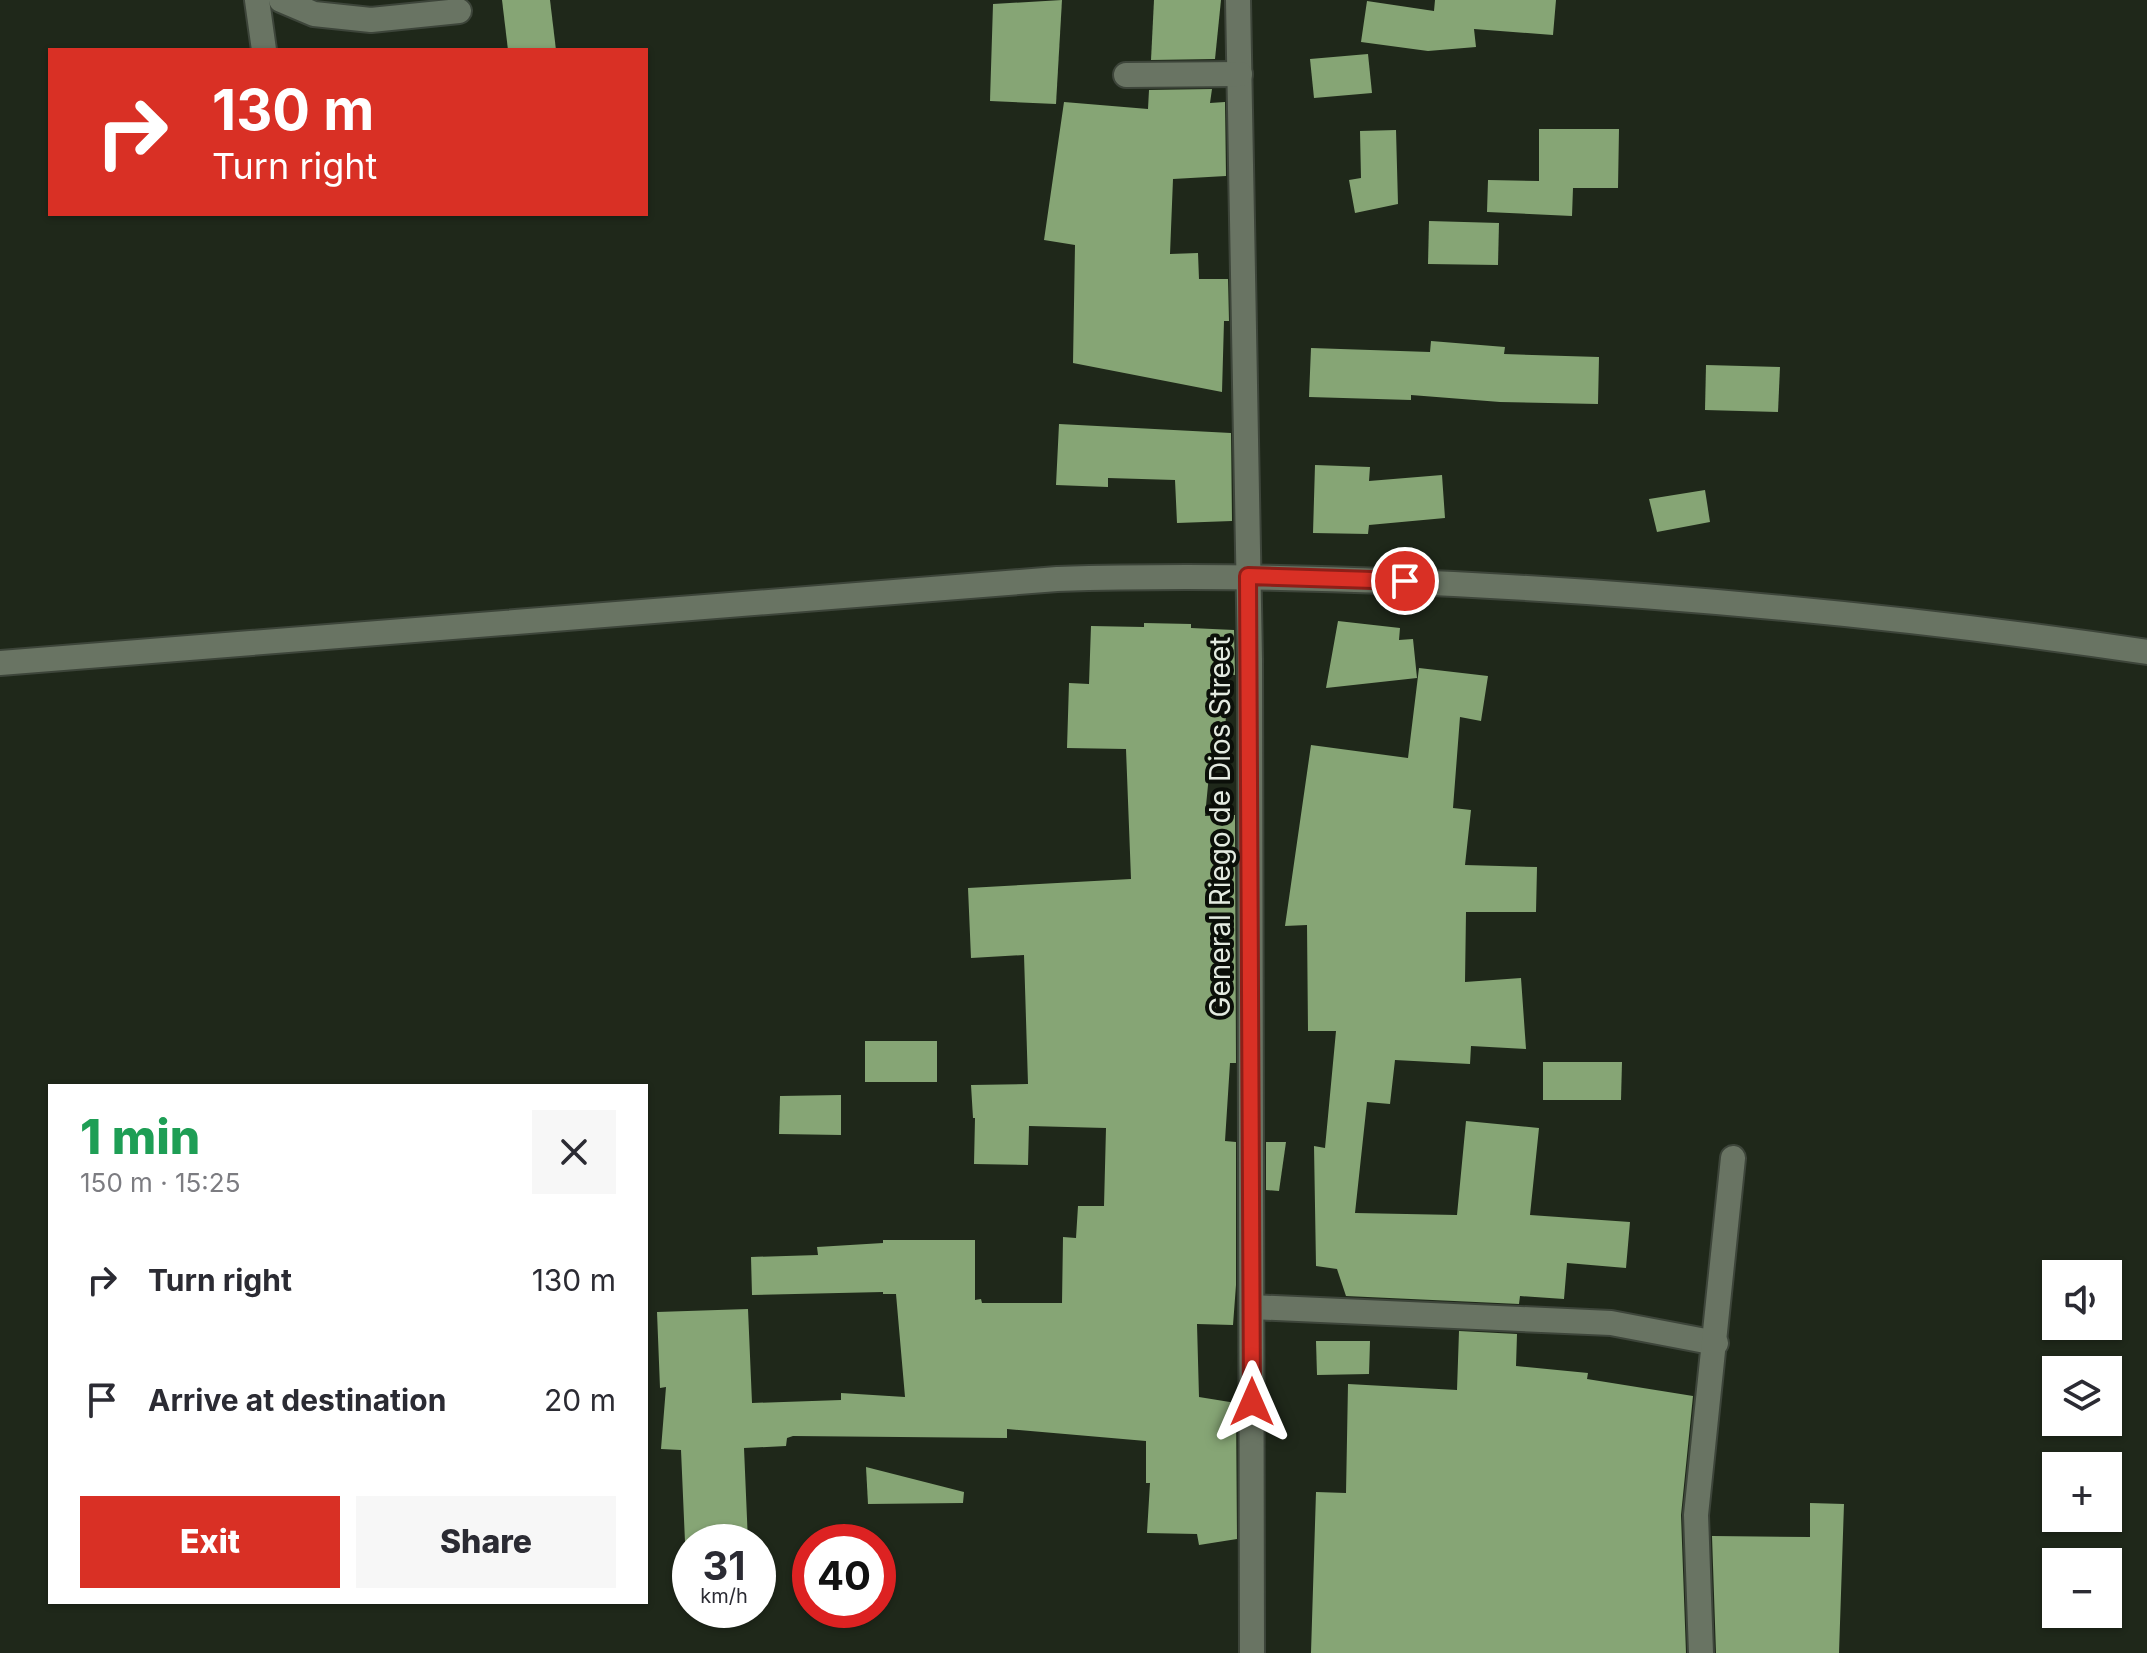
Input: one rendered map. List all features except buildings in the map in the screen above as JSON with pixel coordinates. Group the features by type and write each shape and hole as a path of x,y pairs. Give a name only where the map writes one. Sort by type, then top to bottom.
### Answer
{"street":[{"path":"257,0 264,48"},
{"path":"281,0 314,14 371,20 459,11"},
{"name":"General Riego de Dios Street","path":"1238,0 1248,576 1252,1653"},
{"path":"1126,75 1240,74"},
{"path":"0,663 1057,579 1248,576 1462,583 1708,601 1898,620 2147,652"},
{"path":"1701,1653 1696,1515 1733,1158"},
{"path":"1252,1307 1611,1323 1716,1343"}],"route":[{"path":"1252,1402 1248,576 1405,581"}]}
